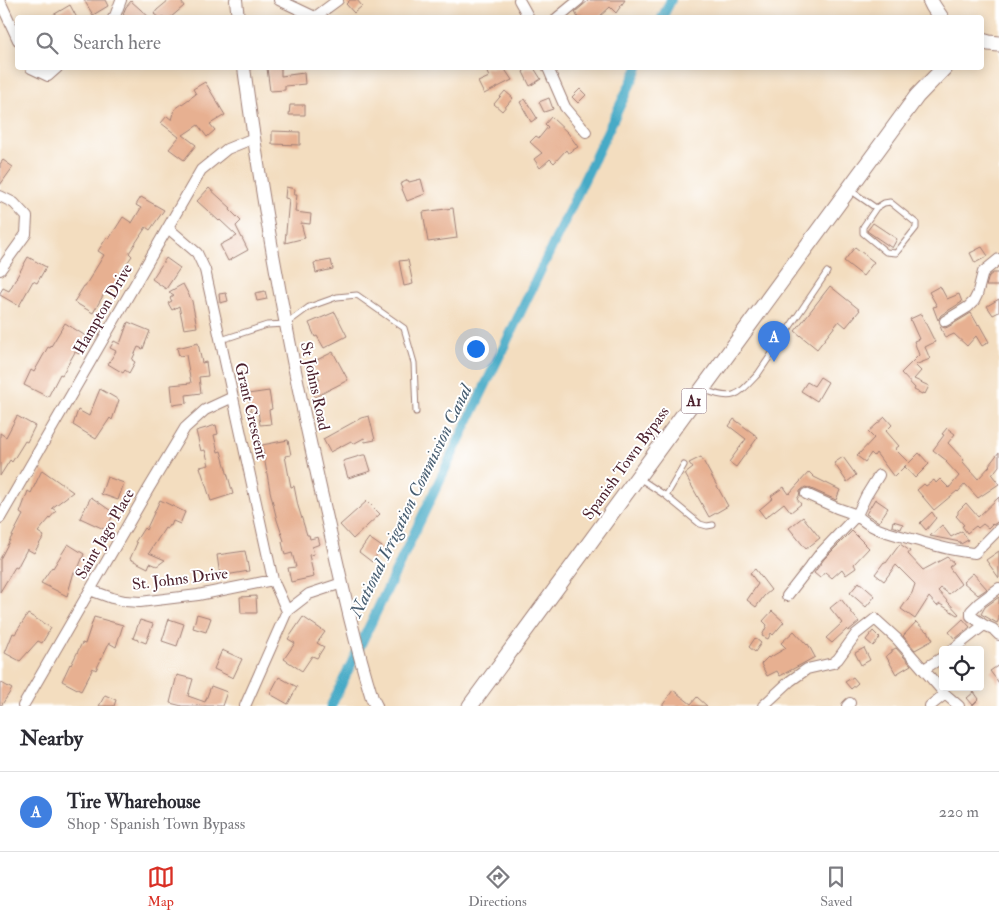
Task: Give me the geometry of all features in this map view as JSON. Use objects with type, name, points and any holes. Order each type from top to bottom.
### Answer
[{"type":"main road","name":"Spanish Town Bypass","points":[[917,96],[929,70]]},
{"type":"main road","name":"Spanish Town Bypass","points":[[470,706],[917,96],[942,70]]},
{"type":"street","points":[[115,15],[121,0]]},
{"type":"street","points":[[236,0],[238,15]]},
{"type":"street","points":[[279,0],[311,15]]},
{"type":"street","points":[[318,15],[338,0]]},
{"type":"street","points":[[519,0],[527,15]]},
{"type":"street","points":[[561,15],[579,0]]},
{"type":"street","points":[[0,1],[15,34]]},
{"type":"street","points":[[35,70],[48,76],[56,70]]},
{"type":"street","name":"St Johns Road","points":[[244,70],[254,138],[300,399],[355,641],[375,706]]},
{"type":"street","points":[[549,70],[565,107],[586,132]]},
{"type":"street","name":"Hampton Drive","points":[[0,518],[201,170],[227,149],[254,138]]},
{"type":"street","points":[[0,196],[14,203],[27,218],[26,234],[0,270]]},
{"type":"street","name":"Grant Crescent","points":[[168,228],[196,253],[205,270],[273,580],[286,611]]},
{"type":"street","points":[[944,322],[974,301],[983,272],[999,259]]},
{"type":"street","name":"Saint Jago Place","points":[[24,706],[185,428],[206,410],[233,397]]},
{"type":"street","points":[[787,596],[819,555],[857,515],[879,475]]},
{"type":"street","points":[[806,494],[857,515],[873,527],[901,537],[962,552],[975,553],[999,529]]},
{"type":"street","name":"St. Johns Drive","points":[[90,590],[112,598],[140,602],[198,595],[273,580]]},
{"type":"street","points":[[245,706],[286,611],[309,594],[342,583]]},
{"type":"street","points":[[999,588],[970,611],[971,616],[993,629],[999,636]]},
{"type":"street","points":[[762,706],[807,668],[833,663],[856,634],[875,619],[897,639],[944,694],[959,706]]},
{"type":"street","points":[[957,646],[984,625]]},
{"type":"street","points":[[924,669],[939,659]]},
{"type":"street","points":[[930,706],[944,694]]},
{"type":"lane","points":[[849,189],[876,208]]},
{"type":"lane","points":[[890,202],[916,223],[916,228],[896,253],[886,252],[863,233],[863,227],[876,208],[890,202]]},
{"type":"lane","points":[[702,388],[719,396],[732,396],[746,387],[758,374],[827,272]]},
{"type":"lane","points":[[220,340],[267,325],[286,324],[308,306],[337,296],[357,295],[404,328],[414,363],[416,412]]},
{"type":"lane","points":[[666,496],[684,465]]},
{"type":"lane","points":[[638,477],[666,496],[700,524],[713,525]]},
{"type":"building","points":[[84,0],[105,0],[108,6],[93,15]]},
{"type":"building","points":[[169,0],[180,0],[184,6],[174,15],[155,15],[154,14]]},
{"type":"building","points":[[350,0],[357,0],[362,6],[354,13],[346,4]]},
{"type":"building","points":[[589,0],[625,0],[616,13],[610,7],[601,15],[576,15],[575,12]]},
{"type":"building","points":[[131,1],[147,15],[124,15],[126,7]]},
{"type":"building","points":[[70,5],[75,15],[53,15]]},
{"type":"building","points":[[267,70],[281,70],[281,76],[304,73],[305,84],[285,86],[285,90],[270,91]]},
{"type":"building","points":[[486,70],[505,70],[512,80],[484,94],[478,82],[489,77]]},
{"type":"building","points":[[525,70],[535,70],[541,79],[530,86],[523,72]]},
{"type":"building","points":[[205,82],[225,115],[210,124],[215,130],[207,137],[198,125],[183,135],[196,145],[184,160],[169,149],[179,137],[161,123],[167,116],[172,120],[175,109],[196,94],[193,89]]},
{"type":"building","points":[[580,89],[586,95],[578,103],[572,97]]},
{"type":"building","points":[[505,91],[513,98],[502,111],[494,104]]},
{"type":"building","points":[[549,98],[553,109],[544,112],[539,102]]},
{"type":"building","points":[[525,99],[537,118],[531,122],[520,102]]},
{"type":"building","points":[[290,105],[305,105],[305,115],[289,115]]},
{"type":"building","points":[[551,117],[568,133],[578,147],[568,153],[566,150],[554,163],[550,159],[540,168],[534,159],[542,153],[530,142],[536,136],[539,138],[548,127],[545,124]]},
{"type":"building","points":[[272,131],[300,132],[300,145],[272,144]]},
{"type":"building","points":[[3,160],[13,167],[0,185],[0,164]]},
{"type":"building","points":[[421,179],[425,194],[407,201],[400,184],[408,180],[409,182]]},
{"type":"building","points":[[286,187],[295,189],[294,195],[297,195],[295,212],[311,214],[310,224],[301,223],[305,238],[285,243],[289,199],[285,198]]},
{"type":"building","points":[[209,188],[231,208],[230,210],[241,221],[236,226],[248,250],[228,261],[220,245],[237,236],[197,201]]},
{"type":"building","points":[[141,197],[164,210],[150,230],[146,227],[129,253],[132,256],[119,274],[121,275],[110,291],[107,289],[93,313],[74,302],[104,255],[98,251],[107,237],[109,239],[123,217],[132,223],[141,208],[136,205]]},
{"type":"building","points":[[453,208],[457,238],[428,242],[423,212]]},
{"type":"building","points":[[873,223],[897,239],[892,248],[867,231]]},
{"type":"building","points":[[855,247],[874,262],[863,276],[844,261]]},
{"type":"building","points":[[982,247],[988,256],[975,263],[970,253]]},
{"type":"building","points":[[28,257],[46,267],[37,283],[33,281],[19,306],[0,295],[0,293],[3,288],[9,291]]},
{"type":"building","points":[[166,258],[180,268],[166,289],[152,279]]},
{"type":"building","points":[[331,260],[333,269],[316,273],[314,263]]},
{"type":"building","points":[[408,260],[413,284],[404,286],[399,261]]},
{"type":"building","points":[[993,273],[999,273],[999,286],[986,286],[989,276]]},
{"type":"building","points":[[183,284],[192,301],[197,327],[184,329],[179,306],[172,310],[168,303],[172,301],[170,298],[174,295],[169,292]]},
{"type":"building","points":[[830,286],[860,310],[846,327],[839,321],[817,349],[795,331]]},
{"type":"building","points":[[940,286],[947,299],[959,294],[962,302],[941,315],[938,320],[933,307],[937,306],[929,292]]},
{"type":"building","points":[[265,291],[267,299],[257,301],[255,293]]},
{"type":"building","points":[[226,293],[228,301],[220,303],[219,294]]},
{"type":"building","points":[[999,299],[999,312],[993,315],[987,306]]},
{"type":"building","points":[[335,312],[347,336],[324,348],[317,336],[315,337],[309,323]]},
{"type":"building","points":[[971,313],[989,342],[982,346],[976,336],[967,346],[954,334],[945,338],[940,326],[948,327]]},
{"type":"building","points":[[921,314],[935,342],[925,347],[930,359],[915,365],[921,371],[914,379],[929,386],[925,394],[914,390],[915,388],[901,373],[919,355],[914,341],[919,339],[910,319]]},
{"type":"building","points":[[128,322],[150,331],[143,349],[138,347],[132,360],[135,362],[129,373],[125,370],[123,373],[108,364],[116,351],[110,348],[114,341],[120,344]]},
{"type":"building","points":[[65,323],[89,338],[79,354],[75,352],[62,375],[60,374],[48,397],[24,385],[31,370],[34,372],[48,347],[50,348]]},
{"type":"building","points":[[198,343],[202,363],[206,362],[208,376],[199,377],[201,393],[186,395],[187,403],[173,405],[171,385],[191,383],[186,355],[179,356],[177,348]]},
{"type":"building","points":[[333,352],[348,380],[315,397],[309,385],[320,379],[311,363]]},
{"type":"building","points":[[820,377],[828,382],[817,401],[801,391],[807,382],[814,386]]},
{"type":"building","points":[[100,389],[119,400],[112,420],[110,418],[96,439],[73,425],[78,410],[89,416]]},
{"type":"building","points":[[269,391],[272,409],[269,410],[271,424],[260,425],[258,411],[251,412],[248,394]]},
{"type":"building","points":[[17,416],[35,426],[27,442],[25,441],[12,462],[10,460],[0,476],[0,433],[6,437]]},
{"type":"building","points":[[369,416],[375,440],[365,442],[364,438],[353,444],[351,441],[330,452],[323,439],[361,418]]},
{"type":"building","points":[[885,417],[892,425],[886,431],[899,446],[895,449],[909,463],[919,453],[929,464],[915,478],[905,467],[906,465],[894,477],[876,453],[874,456],[871,453],[865,462],[857,456],[874,438],[868,432]]},
{"type":"building","points":[[734,419],[758,437],[736,467],[729,462],[746,439],[729,426]]},
{"type":"building","points":[[216,425],[218,434],[214,435],[218,452],[221,451],[233,494],[211,501],[200,467],[209,465],[205,450],[201,451],[196,431]]},
{"type":"building","points":[[947,428],[955,434],[948,443],[978,479],[999,452],[999,466],[992,475],[999,484],[978,498],[965,484],[958,492],[934,510],[917,490],[924,484],[926,486],[934,480],[936,483],[940,479],[949,488],[959,476],[947,461],[933,450]]},
{"type":"building","points":[[288,440],[291,455],[285,456],[291,487],[294,486],[307,535],[309,535],[310,539],[318,537],[320,544],[312,547],[314,554],[309,555],[314,577],[291,582],[288,568],[296,567],[292,553],[285,555],[282,542],[284,541],[270,491],[262,445]]},
{"type":"building","points":[[366,455],[371,471],[348,478],[343,461]]},
{"type":"building","points":[[701,457],[728,506],[709,517],[685,474],[693,468],[689,463]]},
{"type":"building","points":[[843,457],[856,475],[847,482],[834,463]]},
{"type":"building","points":[[42,470],[73,492],[52,508],[56,511],[38,532],[44,536],[34,553],[27,549],[17,568],[15,567],[0,592],[0,559],[23,515],[20,513],[28,491],[31,493]]},
{"type":"building","points":[[809,472],[814,477],[840,490],[836,500],[805,487],[800,491],[797,499],[801,504],[791,512],[784,503],[765,518],[759,510],[773,498],[771,496],[784,487],[789,494]]},
{"type":"building","points":[[107,477],[124,483],[118,500],[101,494]]},
{"type":"building","points":[[91,497],[114,513],[106,530],[80,518]]},
{"type":"building","points":[[999,497],[999,520],[988,528],[983,524],[978,528],[976,526],[967,533],[962,526],[964,525],[956,516],[958,511],[966,503],[978,517]]},
{"type":"building","points":[[875,499],[888,508],[879,522],[866,514]]},
{"type":"building","points":[[160,500],[185,512],[180,524],[173,521],[171,526],[169,525],[167,529],[165,528],[149,553],[165,560],[157,566],[150,563],[148,568],[130,559],[137,543],[135,542],[144,528],[146,530]]},
{"type":"building","points":[[367,501],[380,514],[353,539],[340,525]]},
{"type":"building","points":[[932,512],[936,518],[926,530],[920,523]]},
{"type":"building","points":[[803,517],[820,538],[806,549],[789,528]]},
{"type":"building","points":[[893,521],[903,524],[901,529],[892,526]]},
{"type":"building","points":[[942,525],[951,537],[962,531],[968,540],[961,544],[960,542],[930,536]]},
{"type":"building","points":[[852,531],[869,548],[854,564],[856,568],[846,575],[842,569],[832,578],[825,572],[820,578],[814,573],[824,559]]},
{"type":"building","points":[[369,538],[382,547],[372,562],[359,552]]},
{"type":"building","points":[[68,544],[84,554],[76,574],[74,572],[67,596],[41,583]]},
{"type":"building","points":[[900,544],[910,551],[908,554],[923,570],[947,557],[954,563],[949,567],[961,584],[949,594],[941,588],[938,591],[959,614],[957,615],[940,604],[937,606],[929,597],[915,619],[901,609],[912,593],[915,584],[896,565],[884,581],[875,574]]},
{"type":"building","points":[[245,551],[249,571],[220,576],[217,555]]},
{"type":"building","points":[[999,551],[999,578],[986,560]]},
{"type":"building","points":[[755,569],[771,590],[756,607],[747,600],[758,584],[750,573]]},
{"type":"building","points":[[973,573],[987,589],[978,595],[963,582]]},
{"type":"building","points":[[859,582],[875,596],[866,607],[850,593]]},
{"type":"building","points":[[256,596],[257,613],[241,613],[240,597]]},
{"type":"building","points":[[999,597],[999,619],[997,623],[981,614],[985,607]]},
{"type":"building","points":[[841,599],[859,622],[848,631],[847,629],[832,643],[826,638],[842,623],[830,608]]},
{"type":"building","points":[[772,611],[784,622],[773,635],[771,633],[768,639],[762,636],[767,625],[763,621]]},
{"type":"building","points":[[28,614],[51,628],[42,643],[38,641],[20,661],[5,653],[13,633],[15,634]]},
{"type":"building","points":[[197,614],[211,618],[206,632],[193,628]]},
{"type":"building","points":[[94,617],[123,625],[116,647],[109,643],[96,670],[93,668],[81,691],[62,681],[82,643],[85,644]]},
{"type":"building","points":[[303,617],[325,632],[317,643],[324,647],[317,658],[312,656],[302,671],[284,659],[295,643],[288,639]]},
{"type":"building","points":[[169,619],[184,624],[177,646],[162,641]]},
{"type":"building","points":[[963,619],[970,627],[955,639],[949,632]]},
{"type":"building","points":[[140,620],[153,624],[146,643],[133,638]]},
{"type":"building","points":[[916,622],[928,631],[933,640],[915,650],[903,636]]},
{"type":"building","points":[[794,631],[808,644],[815,657],[780,676],[777,671],[767,676],[761,664],[768,657],[786,648],[781,643]]},
{"type":"building","points":[[873,631],[880,638],[873,646],[866,640]]},
{"type":"building","points":[[755,638],[761,643],[755,652],[749,647]]},
{"type":"building","points":[[864,648],[870,660],[861,665],[855,653]]},
{"type":"building","points":[[896,648],[911,665],[896,674],[886,656]]},
{"type":"building","points":[[222,650],[242,659],[233,678],[214,669]]},
{"type":"building","points":[[999,665],[999,683],[990,671]]},
{"type":"building","points":[[177,675],[193,679],[188,696],[205,702],[211,686],[227,692],[222,706],[182,706],[170,703]]},
{"type":"building","points":[[279,677],[297,687],[288,704],[270,694]]},
{"type":"building","points":[[853,677],[858,683],[851,689],[845,682]]},
{"type":"building","points":[[0,682],[12,689],[1,706],[0,706]]},
{"type":"building","points":[[673,690],[691,704],[697,697],[707,706],[662,706]]},
{"type":"building","points":[[974,692],[979,699],[973,705],[967,698]]},
{"type":"building","points":[[105,695],[116,700],[114,706],[99,706]]},
{"type":"waterway","name":"National Irrigation Commission Canal","points":[[664,15],[671,0]]},
{"type":"waterway","name":"National Irrigation Commission Canal","points":[[331,706],[637,70]]},
{"type":"place","name":"Tire Wharehouse","points":[[774,362]]}]
